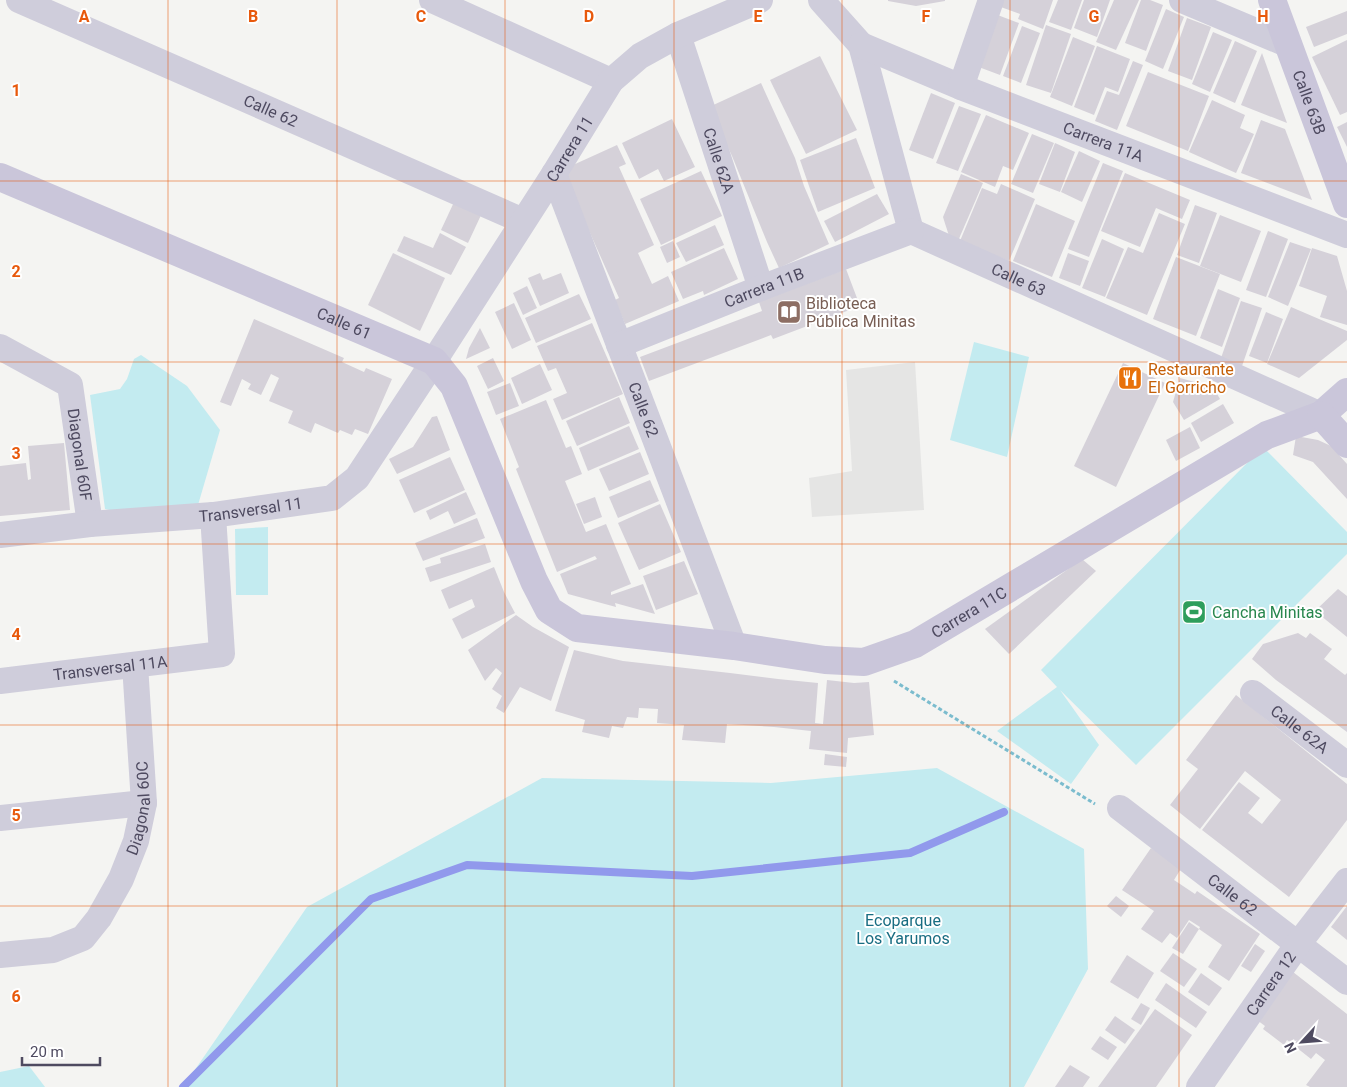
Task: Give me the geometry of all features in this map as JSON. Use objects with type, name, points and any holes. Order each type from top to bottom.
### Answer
[{"type":"street","name":"Calle 62","points":[[19,0],[523,221]]},
{"type":"street","points":[[432,0],[611,81]]},
{"type":"street","name":"Carrera 11","points":[[434,361],[554,174],[611,81],[640,56],[678,35],[760,0]]},
{"type":"street","points":[[821,0],[862,45],[911,231]]},
{"type":"street","points":[[962,87],[991,0]]},
{"type":"street","points":[[1182,0],[1289,45]]},
{"type":"street","name":"Calle 63B","points":[[1272,0],[1347,204]]},
{"type":"street","name":"Calle 62A","points":[[678,35],[760,288]]},
{"type":"street","name":"Carrera 11A","points":[[862,45],[962,87],[1347,235]]},
{"type":"street","name":"Calle 62","points":[[554,174],[734,646]]},
{"type":"street","name":"Calle 61","points":[[0,177],[434,361],[454,386],[534,581],[550,610]]},
{"type":"street","name":"Carrera 11B","points":[[619,345],[760,288],[911,231]]},
{"type":"street","name":"Calle 63","points":[[911,231],[1321,414],[1347,444]]},
{"type":"street","name":"Diagonal 60F","points":[[0,347],[70,385],[90,524]]},
{"type":"street","name":"Transversal 11","points":[[0,535],[90,524],[213,515],[332,498],[357,478],[434,361]]},
{"type":"street","name":"Carrera 11C","points":[[550,610],[577,628],[734,646],[825,660],[864,662],[915,644],[1267,435],[1321,414],[1347,392]]},
{"type":"street","name":"Transversal 11A","points":[[0,681],[222,654],[213,515]]},
{"type":"street","name":"Diagonal 60C","points":[[0,955],[54,950],[83,938],[99,918],[121,879],[136,841],[144,803],[135,664]]},
{"type":"street","name":"Calle 62A","points":[[1253,693],[1347,764]]},
{"type":"street","points":[[0,818],[144,803]]},
{"type":"street","name":"Calle 62","points":[[1120,808],[1347,982]]},
{"type":"street","name":"Carrera 12","points":[[1199,1087],[1298,944],[1347,881]]},
{"type":"path","points":[[864,662],[1116,816],[1120,808]]},
{"type":"shaded area","points":[[915,362],[924,510],[812,517],[809,478],[852,471],[846,370]]},
{"type":"green space","points":[[974,342],[1029,357],[1007,457],[950,440]]},
{"type":"green space","points":[[141,355],[187,386],[220,430],[198,505],[123,513],[105,509],[90,395],[120,389],[127,379],[134,359]]},
{"type":"green space","name":"Cancha Minitas","points":[[1263,447],[1347,532],[1347,554],[1136,765],[1060,690],[1099,745],[1071,784],[997,731],[1057,687],[1041,670]]},
{"type":"green space","points":[[268,527],[268,595],[236,595],[235,529]]},
{"type":"green space","name":"Ecoparque Los Yarumos","points":[[937,768],[1084,849],[1088,969],[1024,1087],[183,1087],[307,907],[542,778],[771,783]]},
{"type":"green space","points":[[29,1066],[45,1087],[0,1087],[0,1072]]},
{"type":"building","points":[[888,0],[945,0],[945,1],[916,6]]},
{"type":"building","points":[[1000,0],[1053,0],[1043,29],[1018,19],[1020,14],[998,6]]},
{"type":"building","points":[[1058,0],[1082,0],[1071,30],[1049,22]]},
{"type":"building","points":[[1084,0],[1110,0],[1097,37],[1074,28]]},
{"type":"building","points":[[1114,0],[1139,0],[1116,50],[1096,42]]},
{"type":"building","points":[[1141,0],[1150,0],[1163,5],[1146,51],[1125,43]]},
{"type":"building","points":[[1166,9],[1184,17],[1163,69],[1145,61]]},
{"type":"building","points":[[1347,11],[1347,34],[1314,47],[1306,27]]},
{"type":"building","points":[[995,14],[1019,23],[1000,75],[976,66]]},
{"type":"building","points":[[1187,18],[1211,27],[1192,80],[1168,71]]},
{"type":"building","points":[[1046,25],[1071,34],[1051,93],[1026,85]]},
{"type":"building","points":[[1022,26],[1040,33],[1021,83],[1003,76]]},
{"type":"building","points":[[1213,32],[1232,40],[1210,92],[1192,84]]},
{"type":"building","points":[[1073,37],[1095,46],[1072,106],[1050,97]]},
{"type":"building","points":[[1347,40],[1347,112],[1340,115],[1312,57]]},
{"type":"building","points":[[1235,41],[1257,51],[1235,103],[1213,93]]},
{"type":"building","points":[[1097,46],[1130,59],[1118,92],[1105,87],[1094,115],[1074,107]]},
{"type":"building","points":[[1262,53],[1287,123],[1241,105]]},
{"type":"building","points":[[820,56],[857,130],[806,154],[770,80]]},
{"type":"building","points":[[1133,61],[1143,65],[1117,130],[1095,121],[1107,91],[1119,95]]},
{"type":"building","points":[[1148,72],[1209,96],[1188,151],[1126,126]]},
{"type":"building","points":[[761,83],[795,158],[804,186],[829,244],[779,268],[732,156],[709,107]]},
{"type":"building","points":[[931,93],[955,103],[933,159],[909,150]]},
{"type":"building","points":[[1212,100],[1245,115],[1240,128],[1254,134],[1236,173],[1189,152]]},
{"type":"building","points":[[959,106],[981,114],[958,171],[936,163]]},
{"type":"building","points":[[986,115],[1029,133],[1013,170],[1003,166],[995,187],[961,172]]},
{"type":"building","points":[[672,119],[695,167],[664,181],[658,169],[639,179],[622,143]]},
{"type":"building","points":[[1261,120],[1285,129],[1312,200],[1241,173]]},
{"type":"building","points":[[1347,122],[1347,147],[1337,127]]},
{"type":"building","points":[[1032,134],[1054,143],[1033,193],[1011,184]]},
{"type":"building","points":[[856,138],[875,188],[818,212],[800,160]]},
{"type":"building","points":[[1055,143],[1075,152],[1060,192],[1039,184]]},
{"type":"building","points":[[617,145],[626,164],[619,167],[654,245],[638,253],[652,284],[668,276],[679,301],[625,324],[615,300],[619,298],[562,170]]},
{"type":"building","points":[[1079,151],[1100,161],[1082,202],[1061,192]]},
{"type":"building","points":[[1103,163],[1123,171],[1089,257],[1068,249]]},
{"type":"building","points":[[701,171],[722,216],[661,245],[640,199]]},
{"type":"building","points":[[1125,173],[1190,200],[1182,219],[1156,208],[1140,247],[1101,231]]},
{"type":"building","points":[[961,174],[983,183],[958,241],[949,236],[943,217]]},
{"type":"building","points":[[1001,184],[1035,199],[1009,261],[960,241],[982,188],[997,194]]},
{"type":"building","points":[[877,194],[889,214],[835,242],[824,221]]},
{"type":"building","points":[[455,200],[482,213],[468,243],[441,230]]},
{"type":"building","points":[[1036,204],[1075,221],[1052,277],[1013,261]]},
{"type":"building","points":[[1195,205],[1217,213],[1199,263],[1177,255]]},
{"type":"building","points":[[1159,213],[1185,224],[1147,315],[1106,298],[1128,247],[1143,253]]},
{"type":"building","points":[[1220,215],[1261,231],[1241,282],[1200,266]]},
{"type":"building","points":[[715,225],[724,245],[686,262],[676,243]]},
{"type":"building","points":[[1268,231],[1288,239],[1266,297],[1246,290]]},
{"type":"building","points":[[440,233],[466,247],[451,275],[397,251],[404,236],[433,248]]},
{"type":"building","points":[[1102,239],[1124,249],[1105,297],[1082,288]]},
{"type":"building","points":[[673,241],[680,257],[667,263],[660,247]]},
{"type":"building","points":[[1290,242],[1311,249],[1288,306],[1268,297]]},
{"type":"building","points":[[724,248],[738,279],[704,295],[703,291],[683,299],[671,272]]},
{"type":"building","points":[[1312,248],[1337,256],[1347,291],[1347,325],[1320,317],[1327,296],[1299,286]]},
{"type":"building","points":[[393,253],[445,278],[420,331],[368,305]]},
{"type":"building","points":[[1068,253],[1089,261],[1080,286],[1059,278]]},
{"type":"building","points":[[1176,257],[1220,274],[1196,336],[1153,319]]},
{"type":"building","points":[[846,269],[860,306],[773,339],[771,335],[649,381],[640,357],[762,311],[759,302]]},
{"type":"building","points":[[540,273],[543,280],[561,273],[569,293],[540,306],[528,278]]},
{"type":"building","points":[[527,286],[537,308],[523,315],[513,293]]},
{"type":"building","points":[[1218,289],[1240,298],[1222,347],[1200,338]]},
{"type":"building","points":[[579,294],[591,319],[536,343],[525,318]]},
{"type":"building","points":[[1241,301],[1262,308],[1242,366],[1221,358]]},
{"type":"building","points":[[514,303],[531,340],[512,349],[495,312]]},
{"type":"building","points":[[1291,307],[1347,331],[1347,340],[1299,378],[1267,364]]},
{"type":"building","points":[[1266,312],[1283,319],[1267,363],[1249,356]]},
{"type":"building","points":[[254,319],[344,358],[342,362],[364,372],[366,368],[392,379],[368,434],[355,429],[352,435],[340,430],[338,433],[315,423],[311,433],[288,423],[293,411],[269,401],[279,378],[271,374],[261,395],[248,389],[251,384],[242,379],[231,406],[220,402]]},
{"type":"building","points":[[592,323],[623,394],[562,420],[553,399],[567,393],[556,368],[548,371],[537,346]]},
{"type":"building","points":[[480,328],[490,348],[466,359],[469,348]]},
{"type":"building","points":[[493,358],[504,381],[488,389],[477,366]]},
{"type":"building","points":[[1123,363],[1165,383],[1116,487],[1074,466]]},
{"type":"building","points":[[540,364],[552,390],[522,404],[511,378]]},
{"type":"building","points":[[1180,378],[1213,387],[1220,399],[1184,420],[1173,402]]},
{"type":"building","points":[[510,383],[519,406],[496,415],[487,392]]},
{"type":"building","points":[[619,397],[630,423],[577,446],[566,421]]},
{"type":"building","points":[[546,400],[566,448],[571,446],[582,474],[565,481],[586,532],[606,524],[631,584],[611,592],[611,595],[643,584],[655,614],[615,603],[616,607],[568,594],[560,574],[597,559],[595,556],[557,572],[516,469],[519,467],[500,419]]},
{"type":"building","points":[[1223,404],[1234,423],[1201,442],[1191,423]]},
{"type":"building","points":[[437,416],[450,450],[397,474],[389,459],[413,447],[432,417]]},
{"type":"building","points":[[629,426],[639,449],[588,471],[579,448]]},
{"type":"building","points":[[1190,427],[1200,448],[1176,461],[1166,440]]},
{"type":"building","points":[[1296,436],[1318,440],[1331,446],[1347,464],[1347,499],[1313,462],[1293,455]]},
{"type":"building","points":[[64,443],[70,510],[0,516],[0,466],[26,463],[28,480],[31,479],[28,446]]},
{"type":"building","points":[[640,452],[649,474],[609,491],[599,469]]},
{"type":"building","points":[[450,457],[465,490],[414,513],[399,480]]},
{"type":"building","points":[[650,480],[659,501],[618,518],[609,497]]},
{"type":"building","points":[[466,492],[476,514],[454,524],[448,511],[430,520],[426,511]]},
{"type":"building","points":[[595,497],[602,517],[584,524],[576,504]]},
{"type":"building","points":[[660,504],[681,552],[639,570],[618,523]]},
{"type":"building","points":[[477,518],[485,538],[423,561],[415,543]]},
{"type":"building","points":[[485,544],[491,562],[430,582],[425,568],[441,563],[440,558]]},
{"type":"building","points":[[1082,559],[1096,571],[1009,654],[985,629]]},
{"type":"building","points":[[684,561],[698,594],[656,610],[643,576]]},
{"type":"building","points":[[494,567],[515,613],[462,639],[452,619],[475,607],[472,599],[449,609],[441,590]]},
{"type":"building","points":[[1338,589],[1347,596],[1347,637],[1315,611]]},
{"type":"building","points":[[516,615],[569,647],[551,701],[520,687],[504,713],[496,708],[502,696],[492,689],[502,673],[496,668],[485,681],[468,650]]},
{"type":"building","points":[[1298,633],[1306,638],[1310,633],[1332,649],[1324,659],[1345,675],[1347,673],[1347,732],[1276,680],[1252,659],[1263,644]]},
{"type":"building","points":[[574,650],[623,661],[818,683],[815,723],[823,724],[827,680],[854,683],[869,682],[874,735],[848,738],[847,753],[809,749],[811,731],[774,727],[727,724],[725,743],[682,740],[684,725],[657,723],[658,709],[639,708],[638,718],[627,717],[623,728],[612,726],[609,738],[582,732],[585,720],[555,711]]},
{"type":"building","points":[[1236,695],[1347,784],[1347,820],[1289,897],[1202,830],[1239,782],[1260,798],[1248,813],[1262,824],[1281,800],[1245,771],[1200,829],[1170,805],[1198,769],[1186,760]]},
{"type":"building","points":[[825,754],[847,757],[846,767],[824,765]]},
{"type":"building","points":[[1151,848],[1182,867],[1174,880],[1195,894],[1197,891],[1260,934],[1229,981],[1208,967],[1222,945],[1189,920],[1177,938],[1170,933],[1162,943],[1141,929],[1154,911],[1122,890]]},
{"type":"building","points":[[1116,896],[1129,906],[1121,917],[1107,906]]},
{"type":"building","points":[[1347,906],[1347,940],[1331,927]]},
{"type":"building","points":[[1189,922],[1199,929],[1183,954],[1172,948]]},
{"type":"building","points":[[1255,944],[1265,951],[1251,972],[1241,966]]},
{"type":"building","points":[[1173,953],[1197,969],[1184,987],[1160,971]]},
{"type":"building","points":[[1127,955],[1154,973],[1138,999],[1110,982]]},
{"type":"building","points":[[1293,972],[1347,1014],[1347,1087],[1310,1087],[1306,1085],[1325,1060],[1316,1053],[1311,1059],[1287,1040],[1284,1045],[1263,1029],[1265,1026],[1257,1020]]},
{"type":"building","points":[[1201,973],[1222,988],[1209,1006],[1188,992]]},
{"type":"building","points":[[1166,983],[1207,1012],[1196,1028],[1155,1000]]},
{"type":"building","points":[[1141,1003],[1150,1008],[1141,1025],[1131,1019]]},
{"type":"building","points":[[1155,1009],[1192,1035],[1156,1087],[1098,1087]]},
{"type":"building","points":[[1115,1016],[1135,1030],[1125,1044],[1105,1030]]},
{"type":"building","points":[[1100,1036],[1117,1047],[1108,1060],[1091,1049]]},
{"type":"building","points":[[1070,1065],[1090,1077],[1083,1087],[1055,1087]]},
{"type":"waterway","points":[[183,1087],[371,899],[467,865],[692,876],[910,853],[1004,812]]},
{"type":"place","name":"Biblioteca Pública Minitas","points":[[789,312]]},
{"type":"place","name":"Restaurante El Gorricho","points":[[1130,378]]},
{"type":"place","name":"Cancha Minitas","points":[[1194,612]]}]
